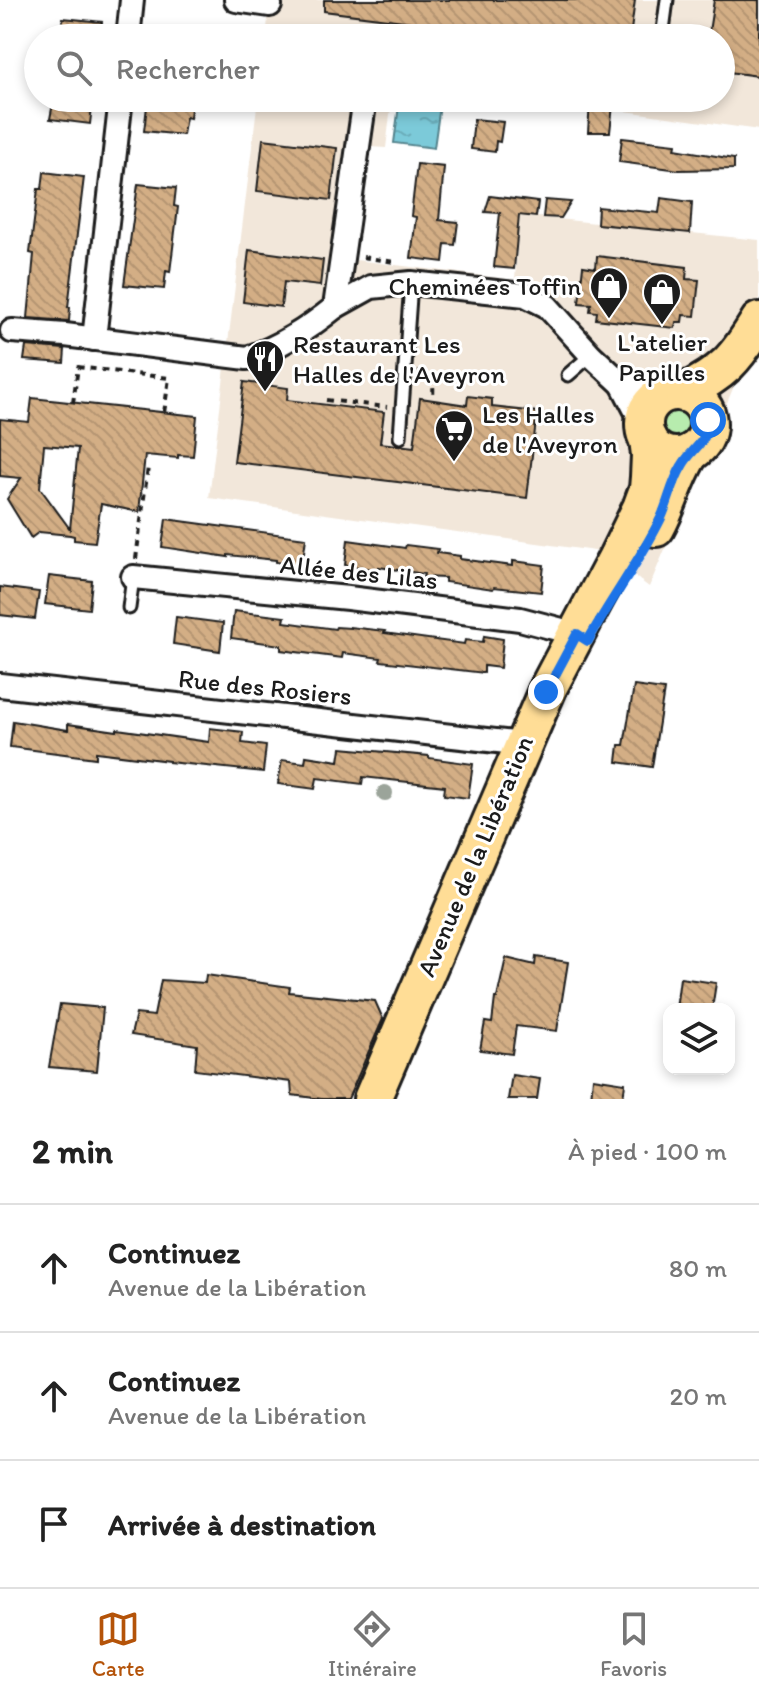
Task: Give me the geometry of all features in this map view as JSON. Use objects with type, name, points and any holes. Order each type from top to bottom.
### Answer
[{"type":"main road","points":[[677,393],[697,400],[706,412],[700,440],[675,456],[653,446],[646,433],[647,412],[651,405],[664,395],[699,385],[726,367],[759,321]]},
{"type":"main road","name":"Avenue de la Libération","points":[[582,638],[658,524],[681,468],[759,352]]},
{"type":"main road","name":"Avenue de la Libération","points":[[372,1099],[529,747],[551,711],[643,502],[648,489],[650,455],[646,433]]},
{"type":"main road","name":"Avenue de la Libération","points":[[385,1099],[529,747]]},
{"type":"street","points":[[129,24],[132,0]]},
{"type":"street","points":[[236,0],[270,5]]},
{"type":"street","points":[[94,339],[119,112]]},
{"type":"street","points":[[335,307],[363,112]]},
{"type":"street","points":[[12,331],[247,358],[289,340],[335,307],[371,287],[411,283],[525,295],[547,306],[622,384],[646,433]]},
{"type":"street","points":[[622,384],[677,393]]},
{"type":"street","name":"Allée des Lilas","points":[[133,577],[520,619],[582,638]]},
{"type":"street","name":"Rue des Rosiers","points":[[0,685],[529,747]]},
{"type":"lane","points":[[664,24],[667,0]]},
{"type":"lane","points":[[400,437],[411,283]]},
{"type":"lane","points":[[568,375],[591,355]]},
{"type":"lane","points":[[129,608],[133,577]]},
{"type":"path","points":[[73,403],[78,367],[169,378],[164,413]]},
{"type":"path","points":[[133,577],[148,467]]},
{"type":"shaded area","points":[[270,0],[759,0],[759,130],[632,112],[735,112],[735,24],[267,24]]},
{"type":"shaded area","points":[[256,112],[390,112],[386,148],[369,147],[350,251],[356,260],[515,280],[519,215],[759,240],[759,327],[649,587],[602,552],[209,498]]},
{"type":"green space","points":[[678,409],[689,413],[693,424],[689,435],[678,439],[667,435],[663,424],[667,413]]},
{"type":"water","points":[[398,112],[439,112],[434,148],[394,143]]},
{"type":"building","points":[[324,0],[635,0],[632,24],[428,24],[324,11]]},
{"type":"building","points":[[714,0],[759,0],[759,76],[735,73],[735,24],[710,24]]},
{"type":"building","points":[[63,18],[102,22],[102,24],[62,24]]},
{"type":"building","points":[[51,112],[91,112],[90,124],[50,119]]},
{"type":"building","points":[[146,112],[191,112],[190,118],[186,117],[183,135],[144,131]]},
{"type":"building","points":[[589,112],[612,112],[610,132],[588,132]]},
{"type":"building","points":[[474,119],[503,122],[495,152],[471,149]]},
{"type":"building","points":[[622,138],[676,144],[675,149],[734,159],[734,169],[679,170],[619,162]]},
{"type":"building","points":[[263,139],[337,148],[331,200],[257,191]]},
{"type":"building","points":[[417,164],[444,167],[439,220],[458,222],[455,245],[445,244],[443,262],[411,258],[416,217],[411,216]]},
{"type":"building","points":[[44,172],[84,177],[68,307],[69,321],[28,318],[34,254],[30,253],[38,189],[42,189]]},
{"type":"building","points":[[138,184],[176,188],[174,206],[178,207],[170,272],[166,271],[164,289],[124,285]]},
{"type":"building","points":[[490,196],[538,202],[536,217],[519,215],[514,269],[494,267],[500,213],[485,212]]},
{"type":"building","points":[[661,198],[692,202],[690,233],[597,224],[598,207],[659,213]]},
{"type":"building","points":[[545,200],[571,202],[561,218],[543,217]]},
{"type":"building","points":[[249,250],[323,260],[320,286],[284,282],[281,307],[243,302]]},
{"type":"building","points":[[597,256],[687,267],[686,279],[699,280],[695,316],[683,315],[682,322],[676,322],[675,328],[596,319],[597,312],[590,311],[591,304],[579,303],[583,266],[596,268]]},
{"type":"building","points":[[26,346],[65,349],[64,363],[24,360]]},
{"type":"building","points":[[244,382],[288,388],[287,400],[384,412],[380,443],[414,447],[420,398],[467,405],[468,396],[492,399],[492,407],[537,412],[527,498],[234,462]]},
{"type":"building","points":[[32,398],[197,416],[193,456],[145,455],[139,512],[101,504],[95,542],[74,540],[74,536],[70,535],[39,532],[31,538],[7,499],[21,478],[0,476],[0,419],[29,422]],"holes":[[[44,445],[78,448],[70,529],[40,488]]]},
{"type":"building","points":[[166,519],[306,538],[302,566],[276,560],[228,557],[162,547]]},
{"type":"building","points":[[348,540],[438,549],[437,553],[460,556],[460,559],[513,566],[513,561],[544,565],[541,592],[493,589],[445,582],[445,578],[423,577],[424,574],[345,565]]},
{"type":"building","points":[[49,576],[92,581],[89,609],[45,604]]},
{"type":"building","points":[[0,587],[39,592],[35,619],[0,615]]},
{"type":"building","points":[[234,611],[285,617],[284,622],[335,629],[350,627],[385,631],[464,644],[465,640],[483,642],[484,636],[503,639],[500,668],[484,666],[484,673],[380,661],[381,658],[343,653],[342,658],[281,650],[281,645],[231,638]]},
{"type":"building","points":[[176,617],[223,623],[220,651],[173,644]]},
{"type":"building","points":[[634,686],[664,690],[652,767],[617,762],[619,745],[624,745]]},
{"type":"building","points":[[13,721],[68,730],[68,724],[117,729],[209,742],[210,728],[243,732],[242,743],[266,746],[263,772],[96,752],[96,758],[10,747]]},
{"type":"building","points":[[341,748],[429,756],[473,764],[468,798],[444,795],[445,786],[363,777],[362,784],[317,778],[315,789],[278,784],[282,760],[305,763],[306,756],[339,761]]},
{"type":"building","points":[[536,957],[568,962],[557,1031],[516,1026],[512,1054],[480,1050],[485,1022],[492,1023],[506,958],[535,965]]},
{"type":"building","points":[[206,975],[290,987],[289,992],[375,1001],[383,1019],[348,1099],[292,1095],[291,1082],[195,1070],[197,1045],[131,1035],[136,1014],[154,1016],[161,980],[205,983]]},
{"type":"building","points":[[680,978],[716,983],[713,1003],[677,1003]]},
{"type":"building","points":[[60,1004],[103,1008],[97,1071],[49,1067]]},
{"type":"building","points":[[512,1075],[540,1079],[537,1099],[508,1099]]},
{"type":"building","points":[[593,1078],[625,1083],[623,1099],[591,1099]]},
{"type":"place","name":"Cheminées Toffin","points":[[609,320]]},
{"type":"place","name":"L'atelier Papilles","points":[[662,326]]},
{"type":"place","name":"Restaurant Les Halles de l'Aveyron","points":[[265,393]]},
{"type":"place","name":"Les Halles de l'Aveyron","points":[[454,463]]},
{"type":"route","points":[[546,692],[577,634],[588,641],[619,591],[662,516],[681,468],[704,439],[708,420]]}]
